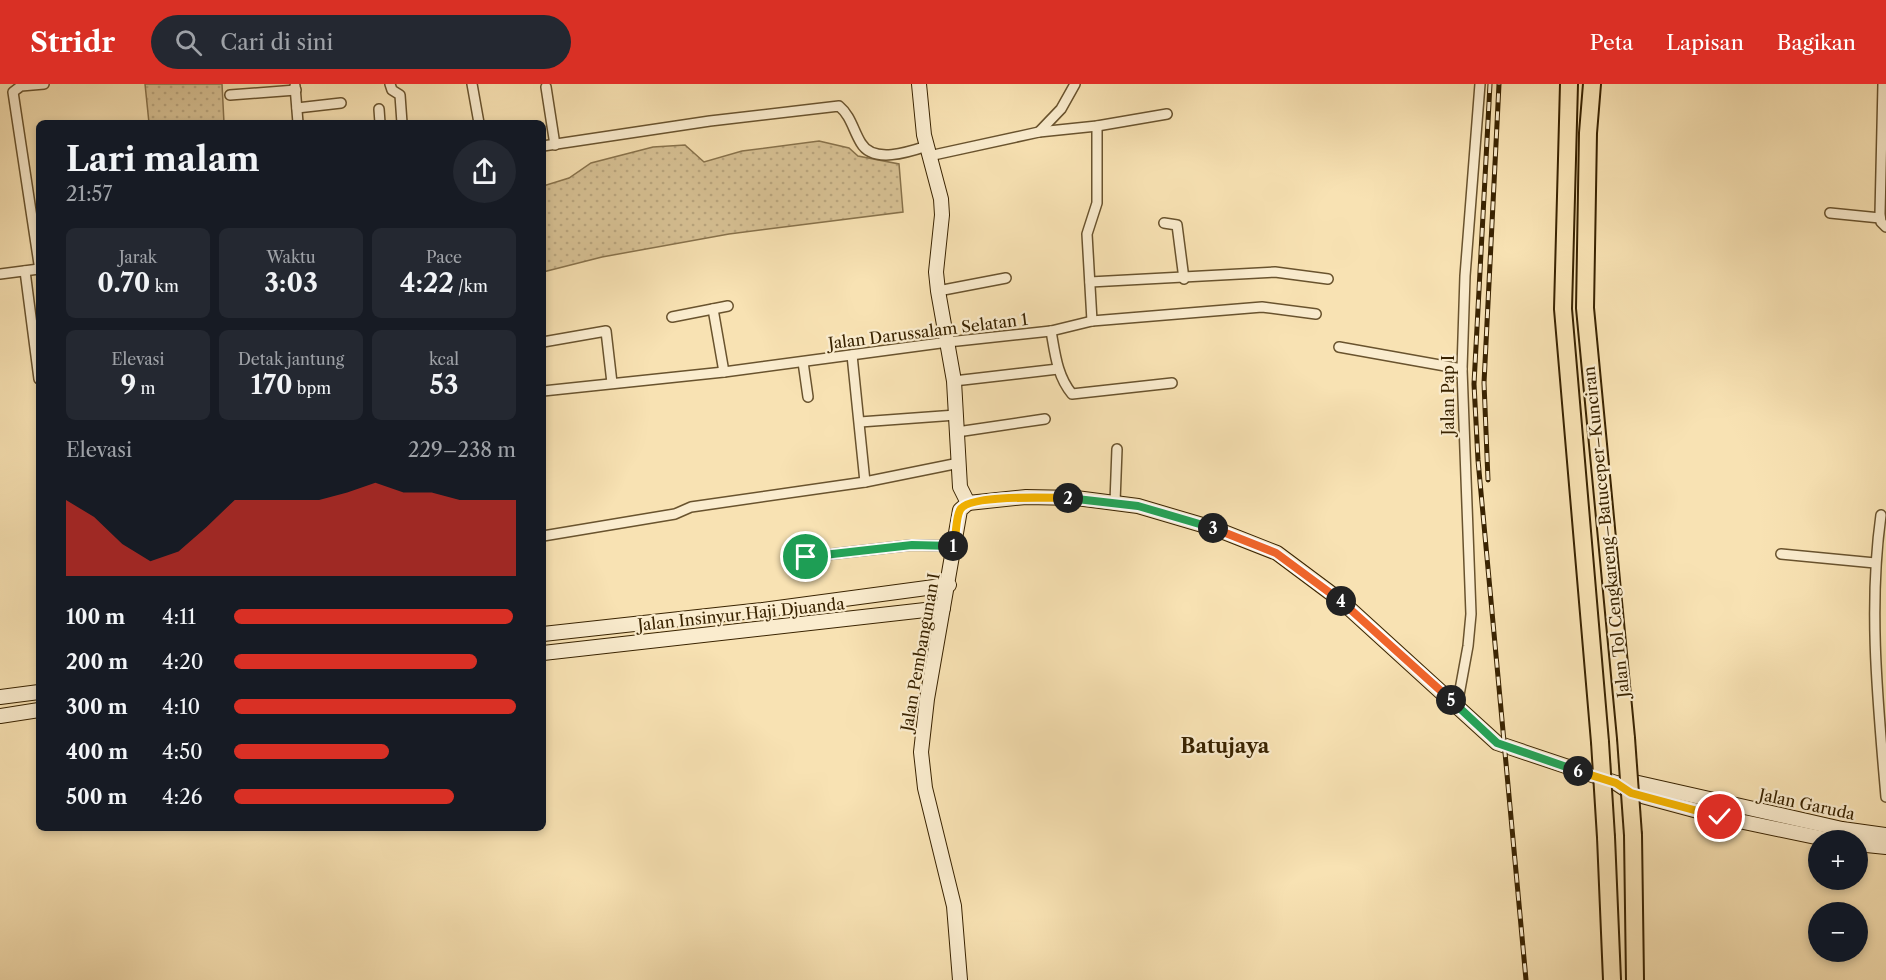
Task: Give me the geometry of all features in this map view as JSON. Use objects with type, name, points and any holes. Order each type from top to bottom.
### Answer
[{"type":"highway","name":"Jalan Tol Cengkareng–Batuceper–Kunciran","points":[[1569,84],[1563,309],[1600,742],[1612,980]]},
{"type":"highway","name":"Jalan Tol Cengkareng–Batuceper–Kunciran","points":[[1592,84],[1585,308],[1626,738],[1633,835],[1635,980]]},
{"type":"main road","points":[[920,84],[928,151],[941,199],[942,216],[936,272],[954,381],[960,487],[968,503]]},
{"type":"main road","name":"Jalan Garuda","points":[[968,503],[1026,497],[1076,498],[1115,502],[1193,522],[1276,553],[1340,600],[1497,743],[1616,783],[1631,793],[1720,817],[1808,835]]},
{"type":"main road","name":"Jalan Pembangunan I","points":[[960,980],[954,906],[925,788],[921,752],[927,699],[949,585],[960,510],[968,503]]},
{"type":"main road","name":"Jalan Insinyur Haji Djuanda","points":[[546,634],[762,610],[949,585]]},
{"type":"main road","name":"Jalan Insinyur Haji Djuanda","points":[[546,653],[944,608]]},
{"type":"main road","points":[[0,697],[36,692]]},
{"type":"main road","points":[[0,716],[36,710]]},
{"type":"main road","name":"Jalan Garuda","points":[[1616,783],[1634,782],[1724,802],[1823,830]]},
{"type":"main road","points":[[1720,817],[1724,802]]},
{"type":"main road","name":"Jalan Garuda","points":[[1868,835],[1886,835]]},
{"type":"main road","name":"Jalan Garuda","points":[[1868,845],[1886,847]]},
{"type":"street","points":[[36,244],[13,92],[21,86],[44,84]]},
{"type":"street","points":[[390,84],[392,90],[400,95],[402,120]]},
{"type":"street","points":[[472,84],[478,120]]},
{"type":"street","points":[[1039,132],[1060,109],[1076,84]]},
{"type":"street","name":"Jalan Pap I","points":[[1457,705],[1471,614],[1462,369],[1465,276],[1480,84]]},
{"type":"street","points":[[1883,84],[1880,218],[1886,227]]},
{"type":"street","points":[[230,95],[295,87],[298,120]]},
{"type":"street","points":[[546,87],[555,145]]},
{"type":"street","points":[[297,108],[341,103]]},
{"type":"street","points":[[546,146],[700,122],[839,106],[846,112],[862,146],[874,154],[901,154],[1167,114]]},
{"type":"street","points":[[379,109],[380,120]]},
{"type":"street","points":[[1092,321],[1087,234],[1097,203],[1097,126]]},
{"type":"street","points":[[1830,213],[1880,218]]},
{"type":"street","points":[[1164,223],[1177,225],[1185,279]]},
{"type":"street","points":[[0,274],[36,269]]},
{"type":"street","points":[[25,271],[36,356]]},
{"type":"street","points":[[1090,282],[1275,273],[1328,279]]},
{"type":"street","points":[[938,291],[1006,278]]},
{"type":"street","points":[[672,317],[728,306]]},
{"type":"street","name":"Jalan Darussalam Selatan 1","points":[[546,391],[724,372],[948,342],[1051,331],[1092,321],[1262,307],[1316,314]]},
{"type":"street","points":[[713,309],[724,372]]},
{"type":"street","points":[[546,341],[606,331],[612,383]]},
{"type":"street","points":[[1051,331],[1058,369],[1065,386],[1072,394],[1172,383]]},
{"type":"street","points":[[1339,347],[1462,369]]},
{"type":"street","points":[[852,356],[865,482]]},
{"type":"street","points":[[803,362],[808,397]]},
{"type":"street","points":[[954,381],[1058,369]]},
{"type":"street","points":[[860,422],[956,415]]},
{"type":"street","points":[[957,432],[1045,419]]},
{"type":"street","points":[[1115,502],[1117,449]]},
{"type":"street","points":[[546,536],[675,514],[691,507],[865,482],[930,471],[959,463]]},
{"type":"street","points":[[1881,515],[1881,544],[1875,563],[1875,630],[1886,797]]},
{"type":"street","points":[[806,557],[912,545],[954,546]]},
{"type":"street","points":[[1781,554],[1875,563]]},
{"type":"shaded area","points":[[145,84],[222,84],[224,120],[149,120]]},
{"type":"shaded area","points":[[819,141],[849,148],[858,156],[899,164],[903,212],[729,234],[602,257],[546,271],[546,185],[569,178],[591,163],[653,147],[685,145],[704,162],[742,151]]},
{"type":"railway","points":[[1490,84],[1474,384],[1478,460],[1526,980]]},
{"type":"railway","points":[[1488,480],[1484,383],[1499,84]]},
{"type":"district","name":"Batujaya","points":[[1225,746]]},
{"type":"route","points":[[806,557],[912,545],[954,546],[960,510],[968,503],[1026,497],[1076,498],[1138,506],[1216,529],[1276,553],[1314,578],[1497,743],[1616,783],[1631,793],[1720,817]]}]
